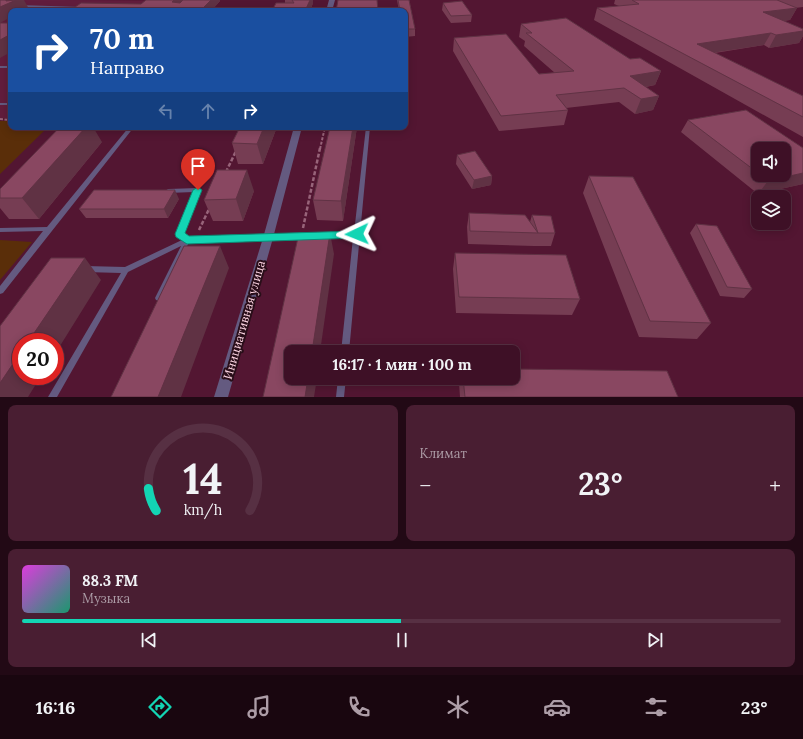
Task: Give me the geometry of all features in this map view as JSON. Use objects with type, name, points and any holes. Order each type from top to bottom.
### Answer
[{"type":"street","name":"Инициативная улица","points":[[221,397],[268,238],[297,130]]},
{"type":"lane","points":[[16,8],[22,0]]},
{"type":"lane","points":[[18,5],[88,8]]},
{"type":"lane","points":[[0,290],[130,130]]},
{"type":"lane","points":[[346,345],[368,130]]},
{"type":"lane","points":[[158,191],[198,190],[180,234],[191,240]]},
{"type":"lane","points":[[0,230],[49,229]]},
{"type":"lane","points":[[76,268],[126,270],[191,240],[357,234]]},
{"type":"lane","points":[[156,304],[191,240]]},
{"type":"lane","points":[[52,397],[126,270]]},
{"type":"lane","points":[[340,397],[341,385]]},
{"type":"path","points":[[301,236],[324,130]]},
{"type":"path","points":[[224,177],[237,148]]},
{"type":"path","points":[[191,240],[210,206]]},
{"type":"shaded area","points":[[0,0],[185,1],[177,8],[8,8],[8,118],[0,118]]},
{"type":"shaded area","points":[[0,121],[8,121],[8,130],[45,130],[0,174]]},
{"type":"shaded area","points":[[0,240],[32,242],[0,280]]},
{"type":"building","points":[[0,0],[6,1],[16,0],[0,7]]},
{"type":"building","points":[[146,0],[174,0],[172,2],[180,3],[183,0],[211,0],[203,8],[74,8],[81,3],[141,4]]},
{"type":"building","points":[[292,0],[310,0],[306,8],[274,8],[276,3],[294,3]]},
{"type":"building","points":[[338,0],[377,0],[378,8],[337,8]]},
{"type":"building","points":[[398,0],[409,0],[415,29],[408,29],[408,8],[399,8]]},
{"type":"building","points":[[632,0],[777,0],[797,8],[763,12],[803,29],[803,31],[776,35],[771,33],[697,44],[803,96],[803,117],[597,8],[639,4]]},
{"type":"building","points":[[462,1],[472,15],[451,16],[443,3]]},
{"type":"building","points":[[566,18],[630,59],[640,58],[661,71],[630,76],[659,96],[641,99],[624,88],[556,95],[568,110],[501,116],[454,38],[506,34],[539,74],[574,71],[526,33],[532,33],[521,24]]},
{"type":"building","points":[[0,23],[8,23],[8,36],[0,40]]},
{"type":"building","points":[[746,110],[803,148],[803,173],[791,176],[791,142],[751,142],[751,168],[688,120]]},
{"type":"building","points":[[57,130],[83,130],[22,198],[0,198],[0,189]]},
{"type":"building","points":[[238,130],[263,130],[257,144],[232,143]]},
{"type":"building","points":[[329,130],[353,130],[341,201],[313,200]]},
{"type":"building","points":[[475,151],[492,176],[474,180],[457,155]]},
{"type":"building","points":[[217,170],[247,170],[236,199],[204,200]]},
{"type":"building","points":[[589,176],[633,177],[711,323],[650,321]]},
{"type":"building","points":[[94,190],[175,190],[164,209],[79,209]]},
{"type":"building","points":[[469,213],[525,215],[538,233],[470,231]]},
{"type":"building","points":[[532,215],[551,216],[555,233],[538,233]]},
{"type":"building","points":[[696,224],[717,226],[752,289],[727,287]]},
{"type":"building","points":[[299,233],[330,233],[313,345],[284,345],[284,385],[307,385],[305,397],[263,397]]},
{"type":"building","points":[[184,246],[220,246],[158,397],[111,397]]},
{"type":"building","points":[[455,253],[566,255],[580,299],[459,297]]},
{"type":"building","points":[[51,258],[85,258],[34,333],[12,333],[12,365],[0,383],[0,326]]},
{"type":"building","points":[[520,369],[667,371],[678,397],[465,397],[464,385],[520,385]]},
{"type":"route","points":[[198,190],[180,234],[187,240],[357,234]]}]
